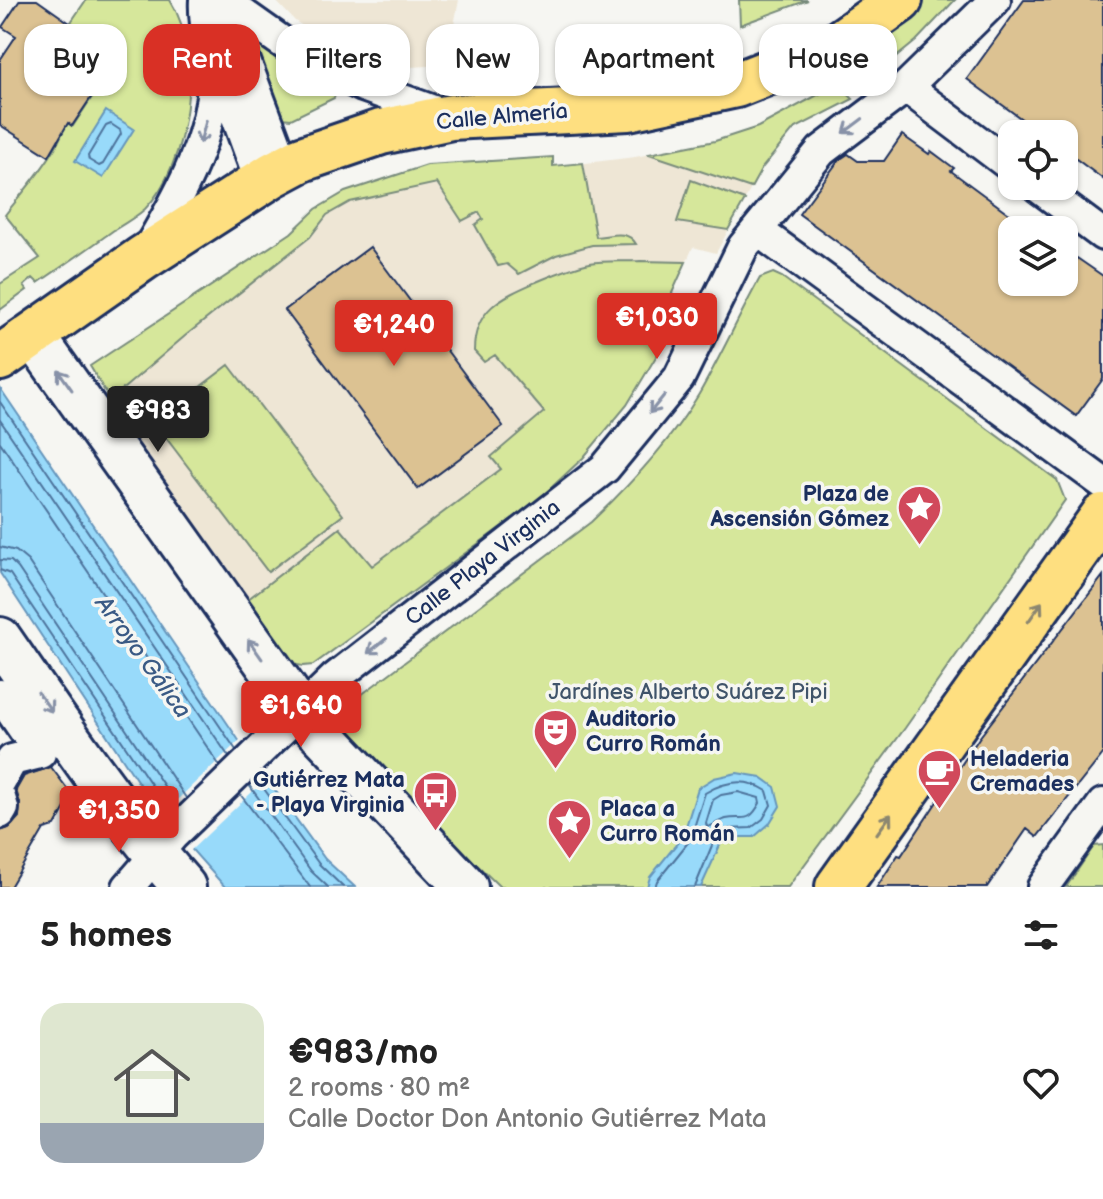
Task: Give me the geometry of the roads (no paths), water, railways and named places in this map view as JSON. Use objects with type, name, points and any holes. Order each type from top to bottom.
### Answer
[{"type":"main road","name":"Calle Almería","points":[[16,346],[143,258],[302,159],[381,132],[451,117],[628,108],[736,85],[835,46],[900,0]]},
{"type":"main road","points":[[838,887],[1103,516]]},
{"type":"street","points":[[207,0],[215,55],[273,175]]},
{"type":"street","points":[[143,258],[175,202],[204,131],[213,85],[204,22],[207,0]]},
{"type":"street","points":[[215,0],[231,24],[273,175]]},
{"type":"street","points":[[223,0],[302,56],[363,86],[451,117]]},
{"type":"street","name":"Calle Playa Virginia","points":[[128,887],[161,849],[335,678],[605,468],[679,378],[743,247],[821,151],[906,87],[995,0]]},
{"type":"street","points":[[906,87],[998,156]]},
{"type":"street","points":[[1056,200],[1103,235]]},
{"type":"street","points":[[757,230],[1103,483]]},
{"type":"street","points":[[16,346],[301,712],[466,887]]},
{"type":"street","points":[[0,639],[161,849],[184,887]]},
{"type":"street","points":[[0,695],[40,753],[12,760],[0,781]]},
{"type":"street","points":[[0,798],[3,808],[0,813]]},
{"type":"street","points":[[1043,887],[1103,804]]},
{"type":"water","points":[[106,111],[134,129],[103,178],[75,161]]},
{"type":"water","name":"Arroyo Gálica","points":[[0,388],[238,739],[325,859],[355,887],[225,887],[155,808],[0,573]]},
{"type":"water","points":[[737,773],[761,777],[775,787],[780,806],[769,824],[754,837],[730,837],[721,843],[701,887],[647,887],[650,877],[683,836],[698,788],[714,778]]},
{"type":"place","name":"Plaza de Ascensión Gómez","points":[[920,546]]},
{"type":"place","name":"Auditorio Curro Román","points":[[555,771]]},
{"type":"place","name":"Heladeria Cremades","points":[[939,811]]},
{"type":"place","name":"Gutiérrez Mata - Playa Virginia","points":[[436,832]]},
{"type":"place","name":"Placa a Curro Román","points":[[569,861]]},
{"type":"park label","name":"Jardínes Alberto Suárez Pipi","points":[[688,692]]}]
